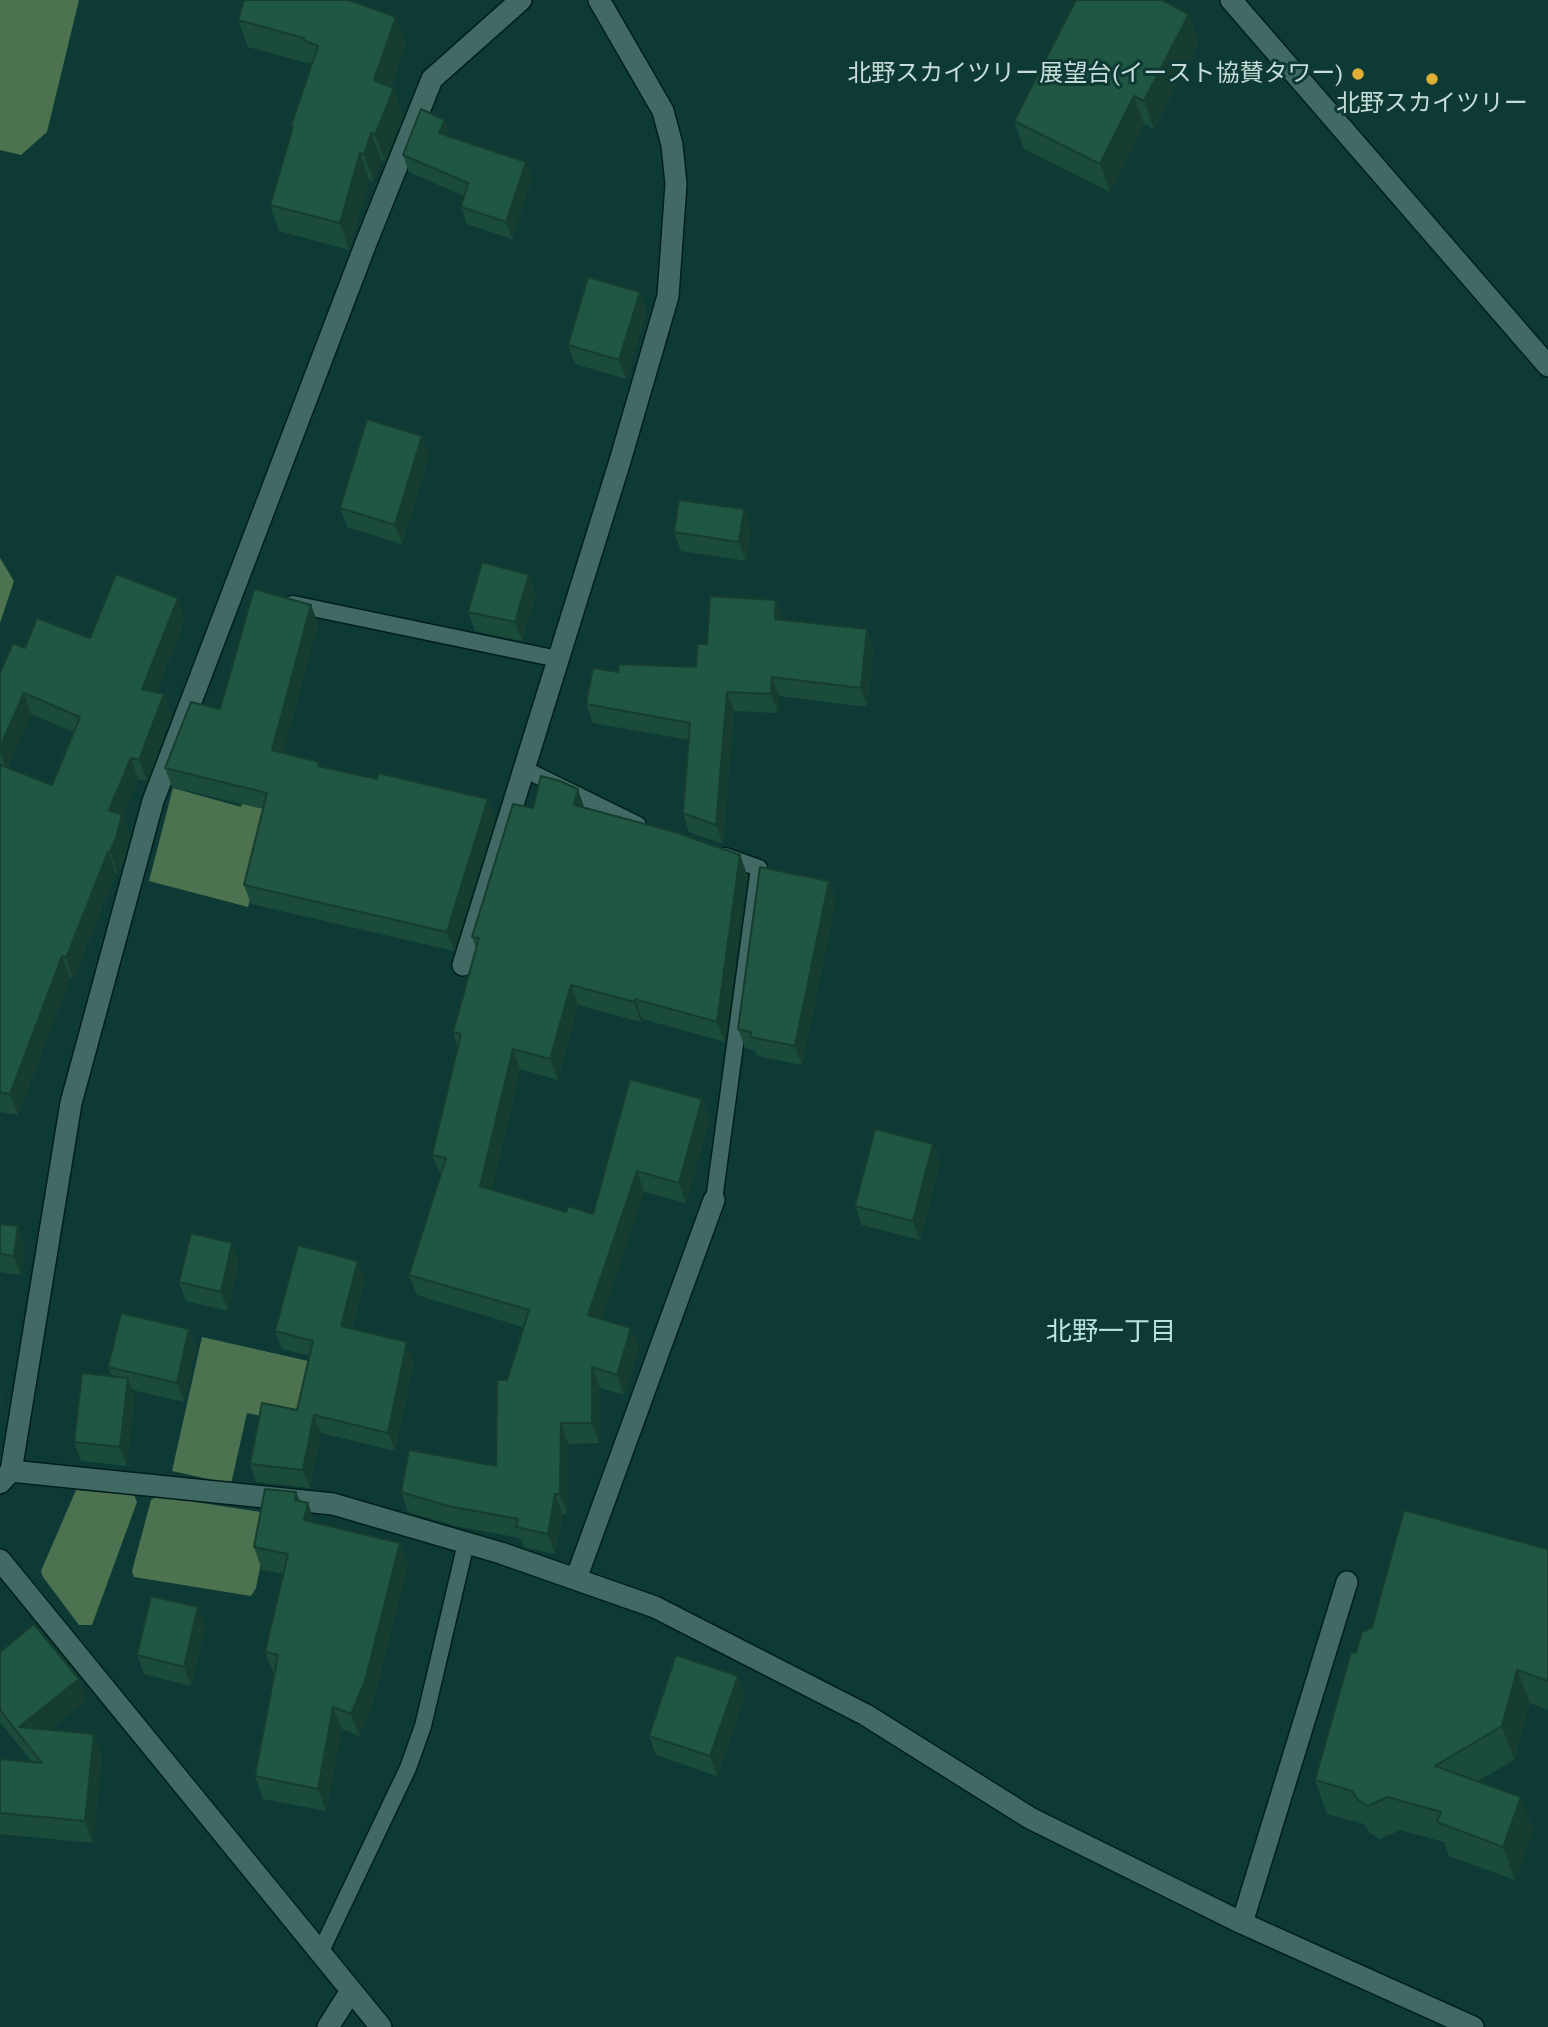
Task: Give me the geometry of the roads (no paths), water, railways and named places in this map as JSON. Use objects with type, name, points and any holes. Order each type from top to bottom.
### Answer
[{"type":"street","points":[[521,0],[432,79],[361,256],[239,592],[153,801],[71,1102],[6,1477],[333,1504],[466,1543],[655,1606],[866,1715],[1030,1818],[1242,1923],[1473,2027]]},
{"type":"street","points":[[463,965],[668,296],[676,184],[672,145],[663,111],[599,0]]},
{"type":"street","points":[[1231,0],[1548,366]]},
{"type":"street","points":[[576,1579],[714,1200]]},
{"type":"street","points":[[0,1560],[381,2027]]},
{"type":"street","points":[[1242,1923],[1347,1583]]},
{"type":"street","points":[[328,2027],[351,1991]]},
{"type":"lane","points":[[273,600],[558,659]]},
{"type":"lane","points":[[524,769],[604,807],[626,821],[650,830]]},
{"type":"lane","points":[[711,851],[759,868],[714,1200]]},
{"type":"lane","points":[[320,1953],[416,1747],[466,1543]]},
{"type":"place","name":"北野スカイツリー展望台(イースト協賛タワー)","points":[[1358,74]]},
{"type":"place","name":"北野スカイツリー","points":[[1432,79]]},
{"type":"district","name":"北野一丁目","points":[[1111,1332]]}]
